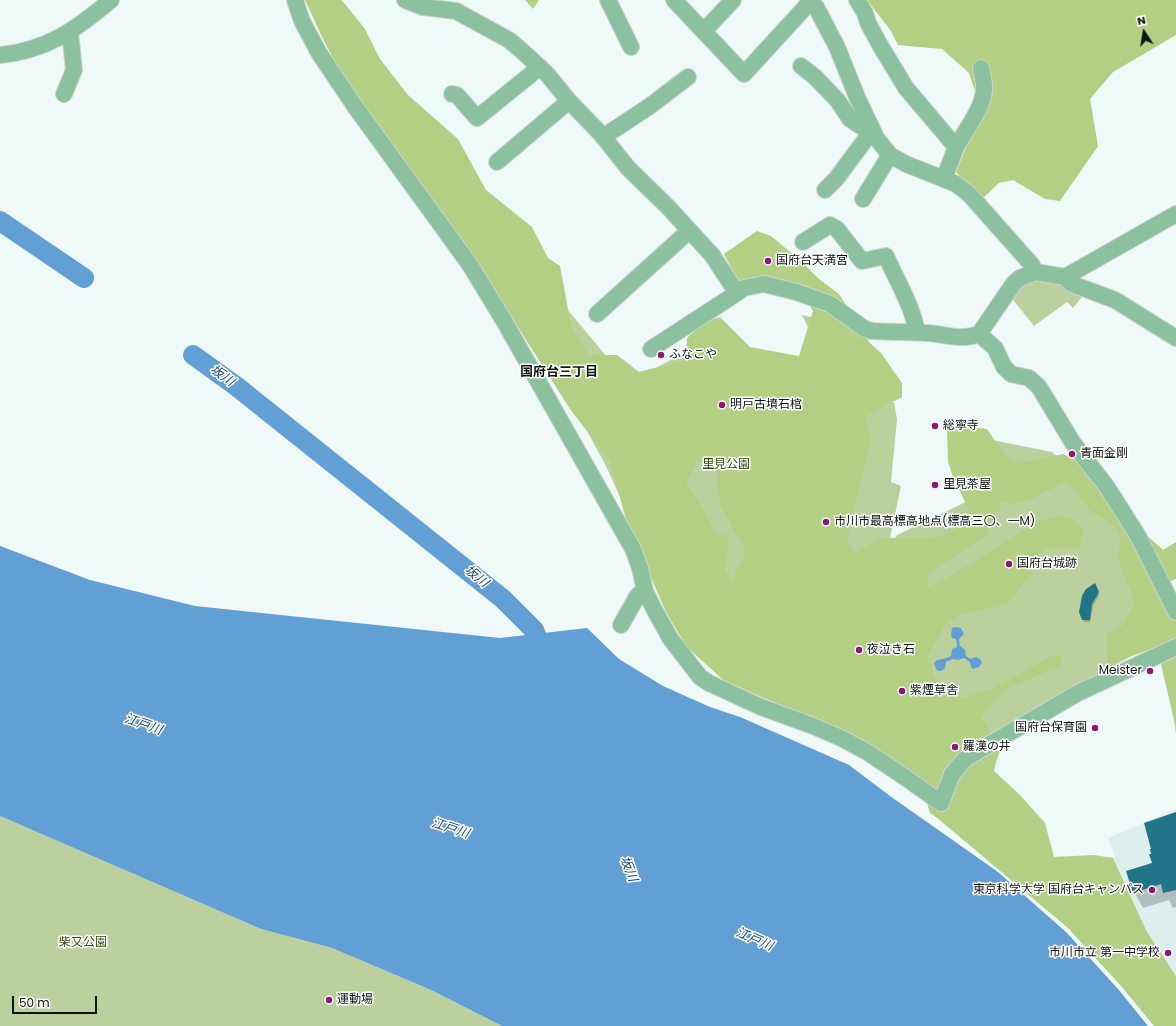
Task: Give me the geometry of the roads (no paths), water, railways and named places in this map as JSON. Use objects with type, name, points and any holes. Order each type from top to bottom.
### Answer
[{"type":"street","points":[[0,55],[18,54],[32,50],[70,32],[111,0]]},
{"type":"street","points":[[295,0],[302,21],[319,53],[360,114],[470,265],[504,321],[633,549],[640,568],[645,591],[670,638],[700,677],[709,683],[761,707],[841,738],[867,752],[941,803],[952,774],[965,759],[1078,693],[1176,647]]},
{"type":"street","points":[[405,0],[423,6],[456,12],[509,40],[540,67],[569,102],[603,137],[628,168],[668,207],[712,255],[737,293]]},
{"type":"street","points":[[608,0],[631,47]]},
{"type":"street","points":[[674,0],[744,74],[810,1],[816,7],[837,47],[874,136]]},
{"type":"street","points":[[704,31],[733,0]]},
{"type":"street","points":[[857,0],[865,13],[868,23],[880,45],[906,88],[956,147]]},
{"type":"street","points":[[64,94],[74,70],[70,32]]},
{"type":"street","points":[[800,66],[815,77],[838,101],[850,119],[874,136],[890,155],[906,164],[956,184],[969,194],[1032,265],[1035,272]]},
{"type":"street","points":[[452,94],[456,96],[477,118],[540,67]]},
{"type":"street","points":[[944,179],[956,147],[976,113],[982,99],[984,89],[981,68]]},
{"type":"street","points":[[603,137],[650,106],[688,77]]},
{"type":"street","points":[[496,162],[569,102]]},
{"type":"street","points":[[825,190],[874,136]]},
{"type":"street","points":[[863,199],[890,155]]},
{"type":"street","points":[[1065,277],[1176,214]]},
{"type":"street","points":[[803,242],[830,225],[837,228],[862,261],[886,256],[915,320],[917,332]]},
{"type":"street","points":[[597,314],[689,231]]},
{"type":"street","points":[[651,349],[744,288],[764,284],[796,292],[830,304],[865,329],[872,331],[917,332],[963,338],[979,334],[1014,283],[1020,278],[1035,272],[1065,277],[1072,284],[1115,300],[1176,338]]},
{"type":"street","points":[[979,334],[995,348],[1004,367],[1011,374],[1029,378],[1039,387],[1073,443],[1107,487],[1138,536],[1176,612]]},
{"type":"street","points":[[621,625],[638,595],[645,591]]},
{"type":"water","name":"江戸川","points":[[0,546],[90,580],[195,606],[500,638],[587,628],[619,659],[663,686],[710,707],[740,717],[849,765],[890,796],[998,872],[1067,933],[1118,989],[1148,1026],[502,1026],[431,990],[332,948],[261,929],[0,816]]},
{"type":"water","points":[[952,628],[961,628],[964,634],[959,639],[960,646],[965,650],[966,656],[971,659],[976,657],[981,660],[982,663],[979,667],[973,669],[970,662],[964,658],[958,660],[953,659],[946,662],[943,670],[938,671],[934,663],[937,660],[951,656],[952,649],[957,647],[956,639],[952,638],[951,635]]},
{"type":"waterway","name":"坂川","points":[[0,221],[84,278]]},
{"type":"waterway","name":"坂川","points":[[193,355],[236,386],[503,599],[534,630],[546,660]]},
{"type":"place","name":"国府台天満宮","points":[[768,261]]},
{"type":"place","name":"ふなこや","points":[[661,355]]},
{"type":"place","name":"明戸古墳石棺","points":[[722,405]]},
{"type":"place","name":"総寧寺","points":[[935,426]]},
{"type":"place","name":"青面金剛","points":[[1072,454]]},
{"type":"place","name":"里見茶屋","points":[[935,485]]},
{"type":"place","name":"市川市最高標高地点(標高三〇、一M)","points":[[826,522]]},
{"type":"place","name":"国府台城跡","points":[[1009,564]]},
{"type":"place","name":"夜泣き石","points":[[859,650]]},
{"type":"place","name":"Meister","points":[[1150,671]]},
{"type":"place","name":"紫煙草舎","points":[[902,691]]},
{"type":"place","name":"国府台保育園","points":[[1095,728]]},
{"type":"place","name":"羅漢の井","points":[[955,747]]},
{"type":"place","name":"東京科学大学 国府台キャンパス","points":[[1152,890]]},
{"type":"place","name":"市川市立 第一中学校","points":[[1168,953]]},
{"type":"place","name":"運動場","points":[[329,1000]]},
{"type":"district","name":"国府台三丁目","points":[[559,373]]},
{"type":"park label","name":"里見公園","points":[[726,465]]},
{"type":"park label","name":"柴又公園","points":[[83,943]]}]
